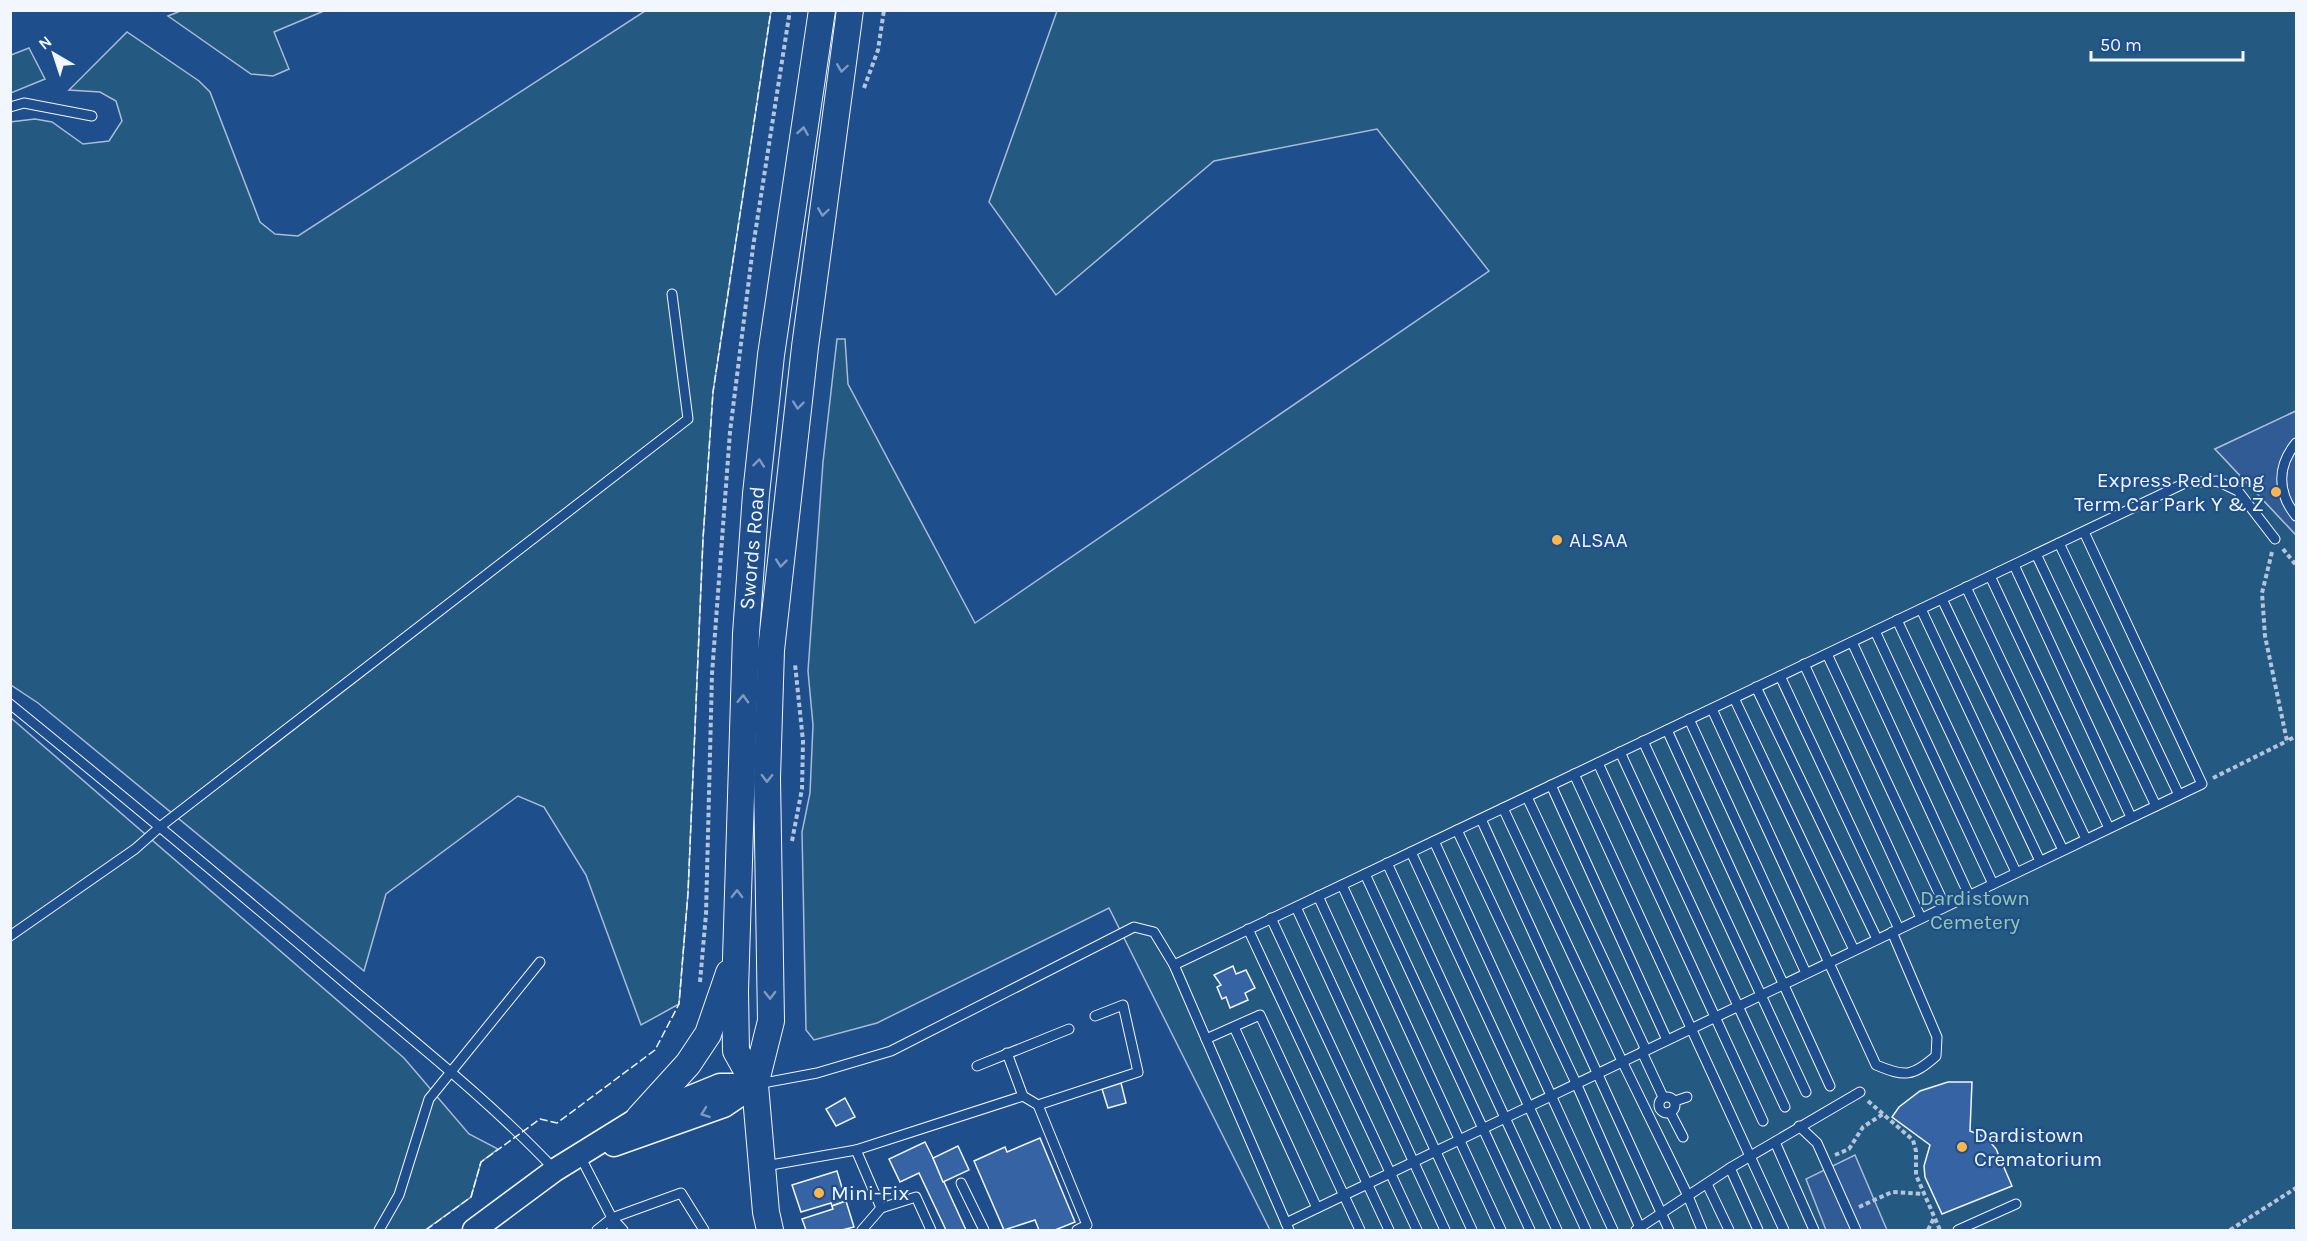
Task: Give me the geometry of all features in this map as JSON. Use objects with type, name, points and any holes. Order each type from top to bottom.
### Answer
[{"type":"main road","name":"Swords Road","points":[[755,1085],[736,1051],[736,953],[746,634],[756,494],[782,272],[822,10]]},
{"type":"main road","name":"Swords Road","points":[[770,1230],[755,1085],[771,1021],[766,778],[771,650],[805,347],[850,10]]},
{"type":"main road","points":[[639,1118],[688,1064],[708,1034],[736,953]]},
{"type":"street","points":[[474,1230],[555,1170],[639,1118],[720,1086],[755,1085]]},
{"type":"street","points":[[580,1156],[724,1106],[755,1085]]},
{"type":"lane","points":[[10,106],[24,104],[92,116]]},
{"type":"lane","points":[[10,936],[135,849],[161,826],[688,419],[672,294]]},
{"type":"lane","points":[[2296,442],[2281,468],[2283,486],[2296,516]]},
{"type":"lane","points":[[1174,965],[2185,483],[2217,481],[2238,491],[2275,539]]},
{"type":"lane","points":[[755,1085],[817,1073],[891,1051],[1134,927],[1154,932],[1174,965],[1288,1227],[1317,1208],[1413,1161],[2202,784],[2084,532]]},
{"type":"lane","points":[[2059,543],[2179,795]]},
{"type":"lane","points":[[2036,554],[2156,806]]},
{"type":"lane","points":[[2014,565],[2131,817]]},
{"type":"lane","points":[[1990,576],[2109,828]]},
{"type":"lane","points":[[1966,587],[2086,839]]},
{"type":"lane","points":[[1942,599],[2062,850]]},
{"type":"lane","points":[[1921,609],[2040,861]]},
{"type":"lane","points":[[1897,620],[2016,872]]},
{"type":"lane","points":[[1875,631],[1993,884]]},
{"type":"lane","points":[[1851,642],[1969,895]]},
{"type":"lane","points":[[1827,654],[1945,906]]},
{"type":"lane","points":[[1804,664],[1921,918]]},
{"type":"lane","points":[[1712,709],[1876,1065],[1894,1073],[1918,1072],[1936,1056],[1937,1037],[1896,930],[1780,676]]},
{"type":"lane","points":[[1756,687],[1877,939]]},
{"type":"lane","points":[[1734,698],[1854,951]]},
{"type":"lane","points":[[10,704],[161,826],[449,1071],[520,1133],[555,1170]]},
{"type":"lane","points":[[1689,719],[1806,973]]},
{"type":"lane","points":[[1667,730],[1830,1086]]},
{"type":"lane","points":[[1643,741],[1806,1092]]},
{"type":"lane","points":[[1620,752],[1785,1107]]},
{"type":"lane","points":[[1598,763],[1763,1121]]},
{"type":"lane","points":[[1574,774],[1784,1230]]},
{"type":"lane","points":[[1551,785],[1667,1040]]},
{"type":"lane","points":[[1527,797],[1663,1097]]},
{"type":"lane","points":[[1503,808],[1688,1196],[1702,1230]]},
{"type":"lane","points":[[1481,819],[1669,1230]]},
{"type":"lane","points":[[1457,830],[1576,1083],[1639,1230],[1730,1168],[1860,1092]]},
{"type":"lane","points":[[1434,841],[1613,1230]]},
{"type":"lane","points":[[1411,852],[1586,1230]]},
{"type":"lane","points":[[1387,863],[1557,1230]]},
{"type":"lane","points":[[1365,874],[1530,1230]]},
{"type":"lane","points":[[1341,885],[1501,1230]]},
{"type":"lane","points":[[1318,896],[1473,1230]]},
{"type":"lane","points":[[1296,907],[1445,1230]]},
{"type":"lane","points":[[1271,918],[1417,1230]]},
{"type":"lane","points":[[1248,929],[1389,1230]]},
{"type":"lane","points":[[379,1230],[399,1196],[429,1099],[449,1071],[540,962]]},
{"type":"lane","points":[[1038,1105],[1138,1072],[1123,1005],[1095,1016]]},
{"type":"lane","points":[[1206,1040],[1260,1015],[1360,1230]]},
{"type":"lane","points":[[1234,1027],[1317,1208]]},
{"type":"lane","points":[[977,1066],[1069,1029]]},
{"type":"lane","points":[[1007,1053],[1023,1096],[1038,1105],[1087,1225],[1077,1230]]},
{"type":"lane","points":[[762,1166],[856,1150],[1023,1096]]},
{"type":"lane","points":[[1675,1101],[1669,1096],[1663,1097],[1659,1102],[1683,1137]]},
{"type":"lane","points":[[1675,1101],[1687,1096]]},
{"type":"lane","points":[[1648,1115],[1674,1109],[1675,1101]]},
{"type":"lane","points":[[1799,1126],[1816,1143],[1856,1230]]},
{"type":"lane","points":[[1775,1142],[1814,1230]]},
{"type":"lane","points":[[856,1150],[881,1208]]},
{"type":"lane","points":[[580,1156],[612,1218],[623,1230]]},
{"type":"lane","points":[[1730,1168],[1758,1230]]},
{"type":"lane","points":[[961,1183],[984,1230]]},
{"type":"lane","points":[[1707,1184],[1728,1230]]},
{"type":"lane","points":[[597,1230],[612,1218],[681,1193],[704,1230]]},
{"type":"lane","points":[[862,1230],[881,1208],[915,1197],[931,1230]]},
{"type":"lane","points":[[1958,1230],[1980,1226],[2016,1204]]},
{"type":"lane","points":[[612,1218],[612,1230]]},
{"type":"path","points":[[699,987],[706,914],[712,674],[728,452],[751,259],[790,10]]},
{"type":"path","points":[[861,98],[878,50],[884,10]]},
{"type":"path","points":[[2275,539],[2296,565]]},
{"type":"path","points":[[2275,539],[2262,593],[2265,636],[2287,741]]},
{"type":"path","points":[[791,846],[802,789],[803,753],[795,660]]},
{"type":"path","points":[[2207,781],[2296,736]]},
{"type":"path","points":[[1860,1092],[1913,1140],[1916,1151],[1916,1175],[1940,1230]]},
{"type":"path","points":[[1824,1160],[1849,1149],[1863,1127],[1883,1114]]},
{"type":"path","points":[[2230,1230],[2296,1188]]},
{"type":"path","points":[[1848,1212],[1892,1192],[1924,1194]]},
{"type":"path","points":[[1928,1230],[1934,1218]]},
{"type":"green space","points":[[183,10],[324,11],[274,32],[289,69],[273,76],[251,74],[168,16]]},
{"type":"green space","points":[[645,11],[771,11],[713,392],[703,539],[688,893],[679,1004],[641,1025],[586,875],[544,807],[518,796],[386,894],[364,971],[38,703],[11,685],[10,122],[35,119],[52,122],[83,144],[109,141],[122,121],[116,101],[100,92],[69,90],[127,32],[199,81],[210,92],[260,222],[275,234],[298,236]]},
{"type":"green space","name":"Dardistown Cemetery","points":[[1057,11],[2296,11],[2296,411],[2215,449],[2296,535],[2296,1230],[1270,1230],[1109,908],[877,1023],[814,1040],[806,1030],[802,832],[810,793],[813,725],[808,671],[823,462],[837,339],[845,339],[848,384],[975,623],[1489,271],[1377,129],[1214,161],[1056,295],[989,202]]},
{"type":"green space","points":[[29,48],[45,79],[11,93],[11,55]]},
{"type":"green space","points":[[11,718],[404,1058],[469,1134],[498,1149],[481,1162],[471,1197],[425,1230],[11,1230]]},
{"type":"shaded area","name":"Express Red Long Term Car Park Y & Z","points":[[2296,411],[2296,535],[2215,449]]},
{"type":"shaded area","points":[[1855,1155],[1887,1230],[1826,1230],[1806,1179]]},
{"type":"building","points":[[1233,966],[1236,974],[1246,970],[1255,988],[1245,993],[1248,1000],[1230,1008],[1226,997],[1222,999],[1217,987],[1221,985],[1214,975]]},
{"type":"building","name":"Dardistown Crematorium","points":[[1948,1082],[1972,1082],[1970,1131],[1987,1138],[1996,1149],[2012,1186],[1942,1214],[1925,1177],[1924,1166],[1930,1145],[1892,1117],[1899,1107],[1920,1091]]},
{"type":"building","points":[[1121,1083],[1126,1103],[1108,1108],[1102,1089]]},
{"type":"building","points":[[845,1098],[855,1117],[836,1126],[826,1109]]},
{"type":"building","points":[[1040,1138],[1075,1222],[1055,1230],[1039,1230],[1035,1220],[1004,1230],[974,1161],[1005,1147],[1007,1152]]},
{"type":"building","points":[[925,1142],[966,1230],[946,1230],[919,1173],[900,1182],[889,1159]]},
{"type":"building","points":[[958,1146],[969,1170],[943,1182],[933,1158]]},
{"type":"building","name":"Mini-Fix","points":[[837,1171],[846,1201],[801,1212],[792,1185]]},
{"type":"building","points":[[846,1201],[854,1227],[842,1230],[806,1230],[802,1219],[833,1209],[832,1206]]},
{"type":"fence","points":[[426,1230],[471,1197],[481,1162],[540,1119],[557,1123],[655,1050],[679,1004],[688,893],[703,539],[713,392],[771,10]]},
{"type":"place","name":"Express Red Long Term Car Park Y & Z","points":[[2276,492]]},
{"type":"place","name":"ALSAA","points":[[1557,540]]},
{"type":"place","name":"Dardistown Crematorium","points":[[1962,1147]]},
{"type":"place","name":"Mini-Fix","points":[[819,1193]]}]
